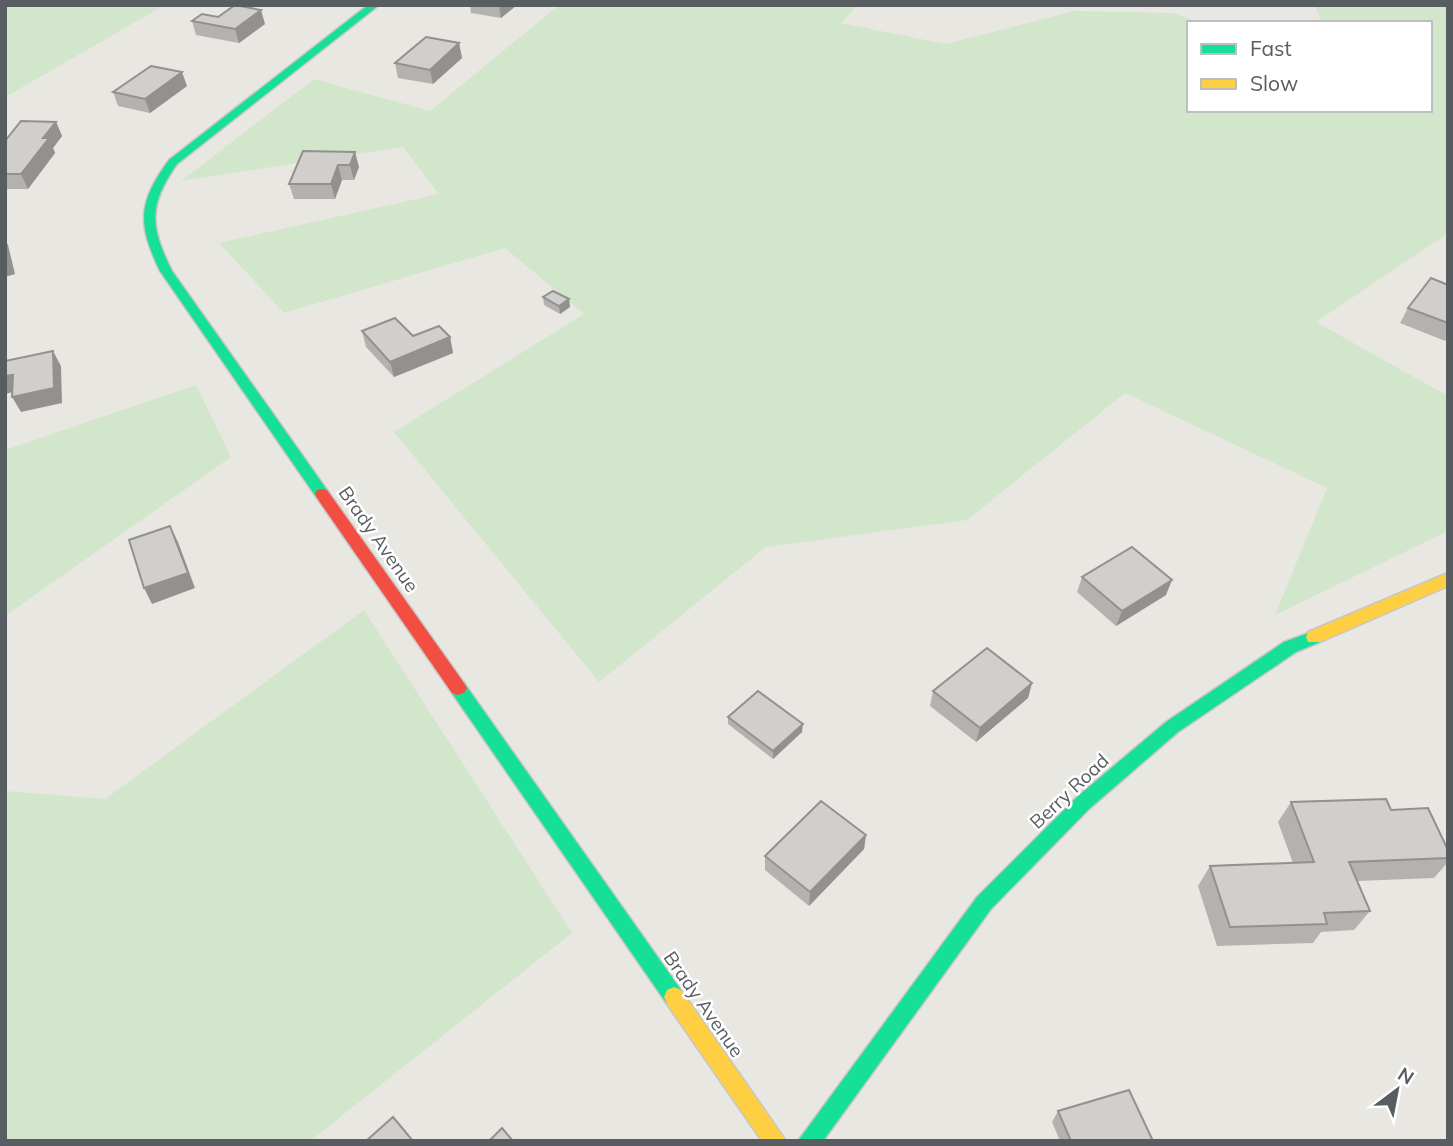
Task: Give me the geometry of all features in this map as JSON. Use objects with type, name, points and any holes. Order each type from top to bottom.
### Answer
[{"type":"street","name":"Brady Avenue","points":[[374,5],[173,162],[159,178],[149,198],[144,216],[147,235],[166,271],[775,1141]]},
{"type":"street","name":"Berry Road","points":[[809,1141],[984,903],[1083,803],[1172,727],[1290,647],[1448,579]]},
{"type":"green space","points":[[5,5],[165,5],[5,97]]},
{"type":"green space","points":[[559,5],[858,5],[841,23],[946,44],[1074,11],[1173,13],[1195,21],[1187,21],[1187,112],[1432,112],[1432,21],[1322,21],[1314,5],[1448,5],[1448,233],[1316,322],[1448,396],[1448,531],[1275,615],[1327,488],[1125,393],[967,520],[766,547],[599,682],[394,432],[584,314],[505,248],[284,313],[219,243],[439,194],[403,147],[181,181],[314,79],[430,111]]},
{"type":"green space","points":[[196,385],[231,457],[5,616],[5,450]]},
{"type":"green space","points":[[364,610],[572,933],[310,1141],[5,1141],[5,791],[105,799]]},
{"type":"building","points":[[235,5],[261,10],[235,29],[192,21],[202,14],[218,17]]},
{"type":"building","points":[[426,37],[459,43],[430,70],[395,63]]},
{"type":"building","points":[[151,66],[182,72],[145,99],[113,92]]},
{"type":"building","points":[[21,121],[56,122],[43,138],[49,138],[21,174],[5,174],[5,141]]},
{"type":"building","points":[[303,151],[355,152],[350,165],[338,165],[331,184],[289,184]]},
{"type":"building","points":[[1431,278],[1448,285],[1448,323],[1408,308]]},
{"type":"building","points":[[553,291],[569,299],[559,306],[543,297]]},
{"type":"building","points":[[395,318],[413,336],[439,326],[450,337],[390,362],[362,331]]},
{"type":"building","points":[[53,351],[54,388],[12,397],[13,375],[5,376],[5,361]]},
{"type":"building","points":[[170,526],[188,573],[144,588],[129,540]]},
{"type":"building","points":[[1132,547],[1172,580],[1122,611],[1082,577]]},
{"type":"building","points":[[987,648],[1032,683],[980,728],[933,691]]},
{"type":"building","points":[[758,691],[803,724],[773,751],[728,717]]},
{"type":"building","points":[[1386,799],[1391,810],[1428,808],[1448,850],[1448,858],[1349,862],[1370,911],[1324,913],[1327,924],[1230,927],[1210,866],[1314,862],[1291,802]]},
{"type":"building","points":[[821,801],[866,835],[810,892],[765,856]]},
{"type":"building","points":[[1129,1090],[1153,1141],[1071,1141],[1058,1111]]},
{"type":"building","points":[[393,1117],[413,1141],[366,1141]]},
{"type":"building","points":[[502,1128],[513,1141],[489,1141]]},
{"type":"traffic: fast","points":[[322,494],[166,271],[152,240],[148,215],[155,190],[173,162],[374,5]]},
{"type":"traffic: fast","points":[[809,1141],[984,903],[1083,803],[1172,727],[1290,647],[1314,637]]},
{"type":"traffic: fast","points":[[458,688],[674,997]]},
{"type":"traffic: slow","points":[[1314,637],[1448,579]]},
{"type":"traffic: slow","points":[[674,997],[775,1141]]},
{"type":"traffic: jam","points":[[322,494],[458,688]]}]
